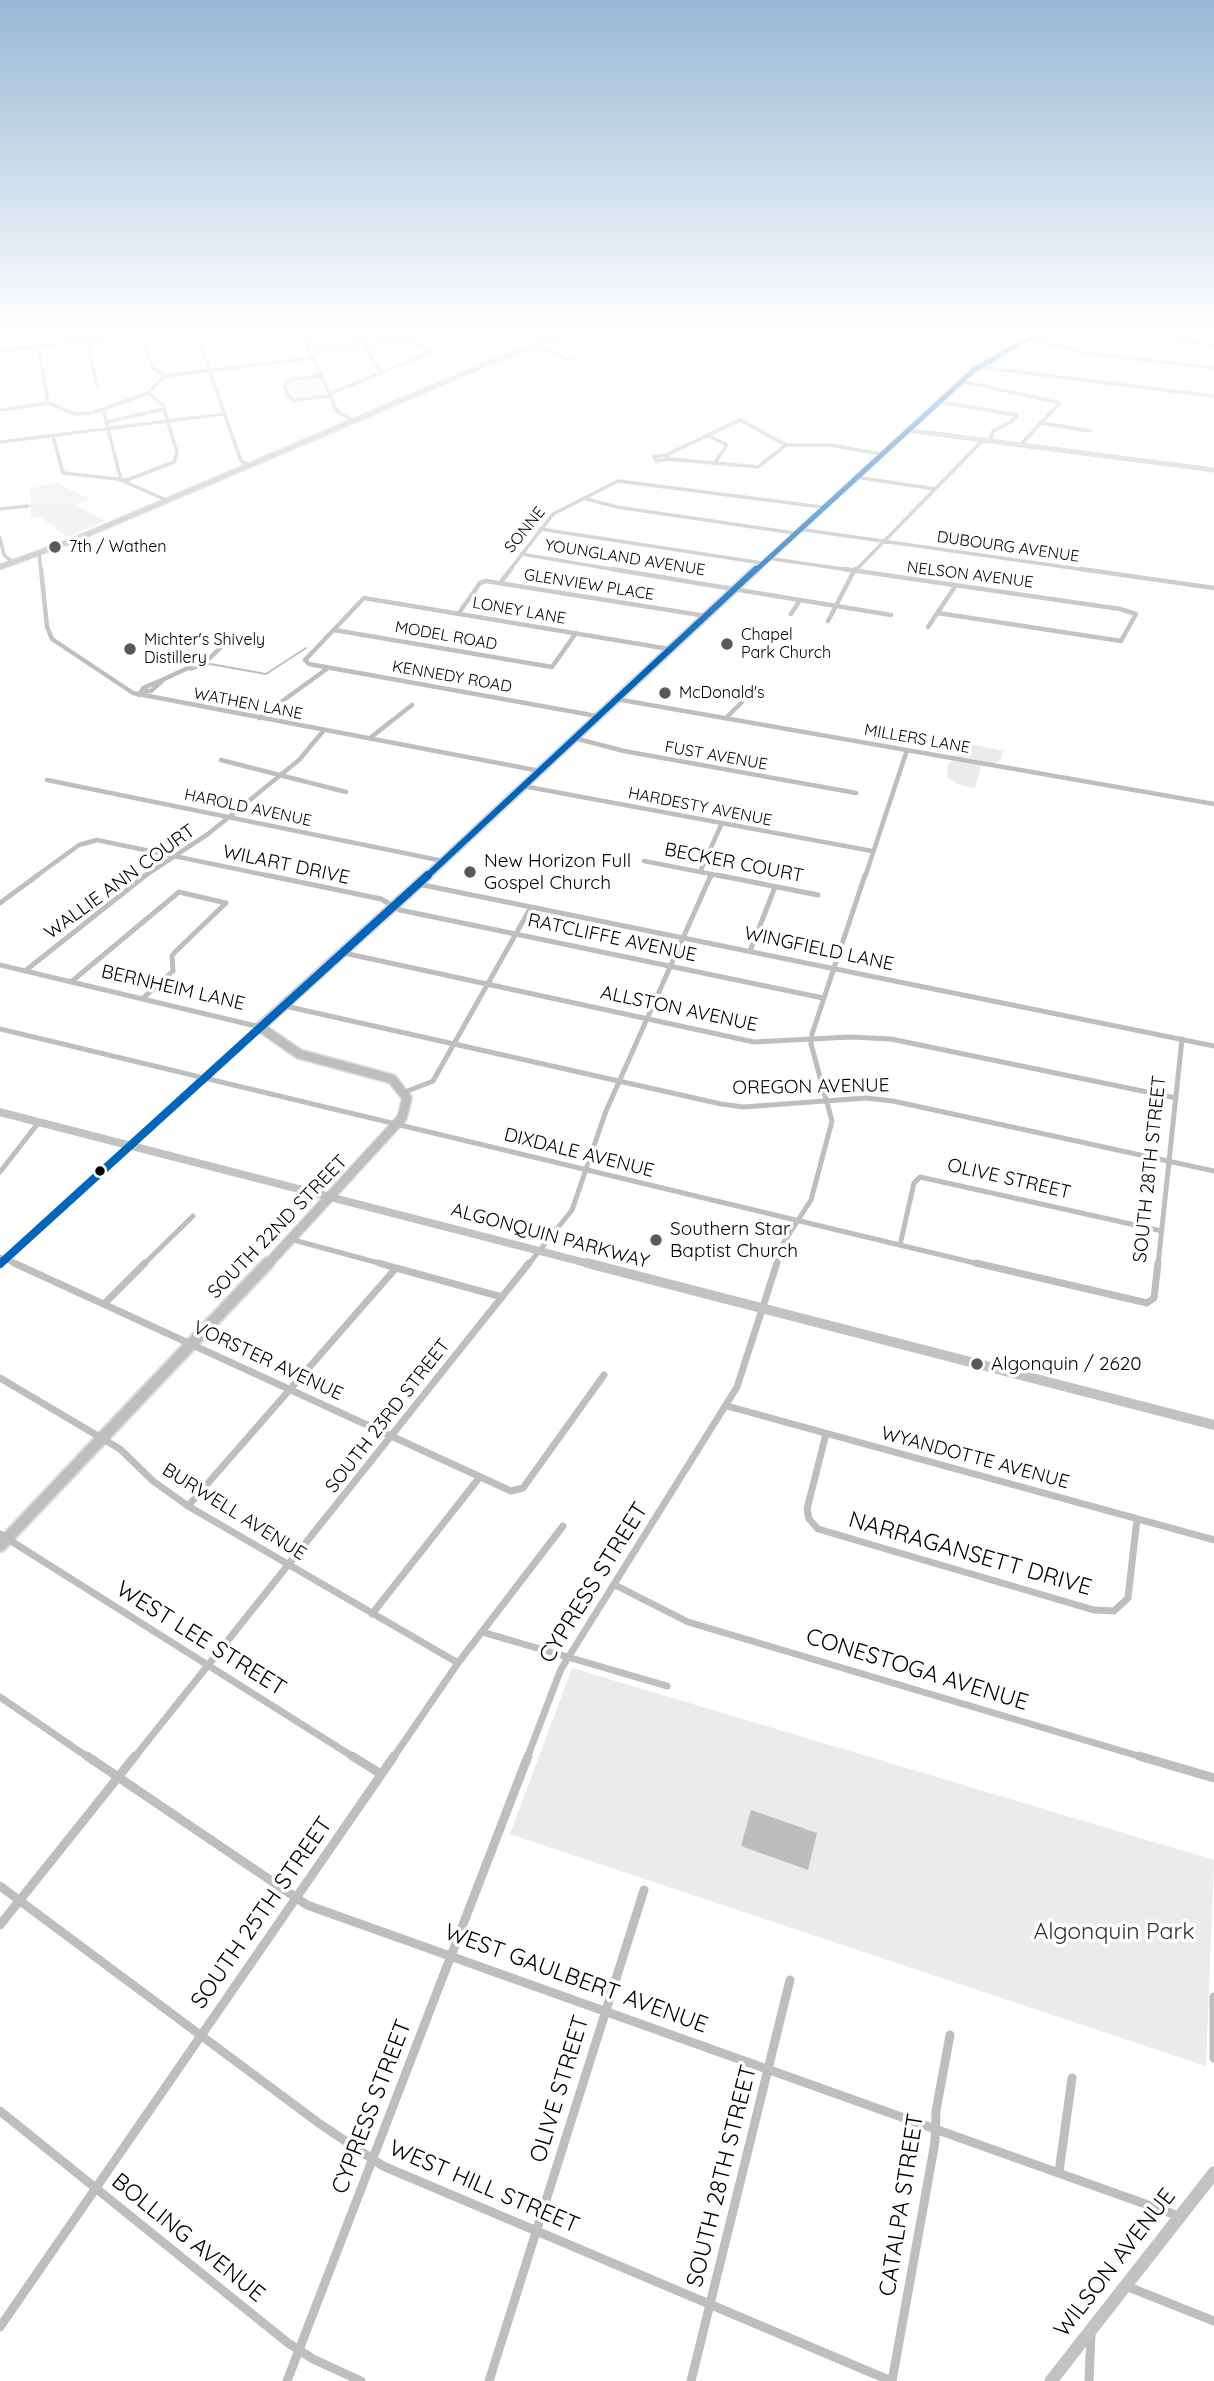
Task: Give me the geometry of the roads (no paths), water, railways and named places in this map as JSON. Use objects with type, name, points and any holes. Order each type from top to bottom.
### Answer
[{"type":"main road","points":[[0,567],[39,554],[304,440]]},
{"type":"main road","points":[[2,1260],[344,953],[895,440]]},
{"type":"main road","points":[[984,440],[1214,470]]},
{"type":"main road","name":"BERNHEIM LANE","points":[[260,1027],[299,1054],[386,1076],[405,1093]]},
{"type":"main road","name":"SOUTH 22ND STREET","points":[[2,1540],[332,1197],[397,1125],[405,1112],[405,1093]]},
{"type":"main road","name":"ALGONQUIN PARKWAY","points":[[0,1111],[1214,1425]]},
{"type":"main road","name":"WILSON AVENUE","points":[[1051,2381],[1214,2173]]},
{"type":"street","points":[[54,440],[61,471],[121,480],[166,500]]},
{"type":"street","points":[[111,440],[121,480]]},
{"type":"street","points":[[121,480],[138,477],[177,459],[172,440]]},
{"type":"street","points":[[234,440],[242,461],[247,464]]},
{"type":"street","points":[[698,440],[667,457],[760,467],[786,445]]},
{"type":"street","points":[[715,464],[727,445],[717,440]]},
{"type":"street","points":[[775,440],[786,445],[830,445],[881,454]]},
{"type":"street","points":[[828,621],[853,571],[983,440]]},
{"type":"street","points":[[1020,445],[1025,440]]},
{"type":"street","points":[[855,477],[935,489]]},
{"type":"street","name":"SONNE","points":[[500,583],[540,528],[557,511],[618,481],[628,480],[822,507]]},
{"type":"street","name":"DUBOURG AVENUE","points":[[583,498],[617,507],[1214,588]]},
{"type":"street","points":[[0,509],[28,506]]},
{"type":"street","name":"NELSON AVENUE","points":[[540,528],[1134,612],[1133,621],[1121,641],[937,613]]},
{"type":"street","points":[[0,538],[5,555],[14,563]]},
{"type":"street","name":"WATHEN LANE","points":[[39,554],[47,627],[52,639],[114,683],[142,693],[259,718],[540,771]]},
{"type":"street","name":"YOUNGLAND AVENUE","points":[[521,554],[891,615]]},
{"type":"street","name":"GLENVIEW PLACE","points":[[473,593],[484,582],[500,583],[705,616]]},
{"type":"street","points":[[928,627],[956,585]]},
{"type":"street","name":"LONEY LANE","points":[[459,613],[473,593]]},
{"type":"street","name":"LONEY LANE","points":[[305,660],[363,598],[669,649]]},
{"type":"street","points":[[791,614],[800,600]]},
{"type":"street","name":"MODEL ROAD","points":[[334,630],[554,666],[576,633]]},
{"type":"street","points":[[142,693],[151,691],[164,679],[210,658],[234,634]]},
{"type":"street","name":"KENNEDY ROAD","points":[[305,660],[328,667],[597,716]]},
{"type":"street","points":[[259,718],[328,667]]},
{"type":"street","name":"MILLERS LANE","points":[[616,699],[1214,804]]},
{"type":"street","points":[[726,718],[742,702]]},
{"type":"street","points":[[370,738],[412,705]]},
{"type":"street","name":"WALLIE ANN COURT","points":[[25,971],[174,856],[208,834],[307,752],[324,730]]},
{"type":"street","name":"FUST AVENUE","points":[[574,738],[624,751],[856,793]]},
{"type":"street","points":[[811,1039],[907,750]]},
{"type":"street","points":[[221,760],[346,792]]},
{"type":"street","name":"HAROLD AVENUE","points":[[47,780],[443,861]]},
{"type":"street","name":"HARDESTY AVENUE","points":[[523,786],[872,851]]},
{"type":"street","points":[[701,872],[722,823]]},
{"type":"street","name":"WILART DRIVE","points":[[0,903],[88,841],[104,841],[351,892],[386,900],[395,906]]},
{"type":"street","name":"BECKER COURT","points":[[644,861],[818,895]]},
{"type":"street","name":"SOUTH 23RD STREET","points":[[0,1925],[572,1210],[619,1082],[712,874]]},
{"type":"street","name":"WINGFIELD LANE","points":[[418,884],[1214,1046]]},
{"type":"street","points":[[750,951],[775,887]]},
{"type":"street","points":[[71,982],[179,892],[226,903],[175,952],[172,956],[173,971],[142,999]]},
{"type":"street","name":"RATCLIFFE AVENUE","points":[[395,906],[407,912],[824,998]]},
{"type":"street","points":[[405,1093],[433,1081],[531,907]]},
{"type":"street","name":"ALLSTON AVENUE","points":[[344,953],[754,1042],[891,1039],[1176,1098]]},
{"type":"street","name":"BERNHEIM LANE","points":[[0,965],[260,1027]]},
{"type":"street","name":"OREGON AVENUE","points":[[285,1006],[734,1106],[866,1098],[893,1101],[1214,1171]]},
{"type":"street","name":"DIXDALE AVENUE","points":[[0,1029],[586,1172],[1151,1302]]},
{"type":"street","name":"CYPRESS STREET","points":[[287,2381],[566,1660],[727,1406],[740,1381],[784,1242],[811,1200],[832,1121],[811,1039]]},
{"type":"street","name":"SOUTH 28TH STREET","points":[[1151,1302],[1162,1231],[1182,1039]]},
{"type":"street","points":[[0,1172],[39,1122]]},
{"type":"street","name":"OLIVE STREET","points":[[900,1245],[914,1183],[920,1177],[1162,1231]]},
{"type":"street","points":[[105,1303],[193,1216]]},
{"type":"street","points":[[290,1239],[502,1297]]},
{"type":"street","name":"VORSTER AVENUE","points":[[2,1260],[105,1303],[479,1478],[516,1492],[523,1488],[604,1375]]},
{"type":"street","points":[[188,1506],[293,1390],[396,1268]]},
{"type":"street","name":"BURWELL AVENUE","points":[[0,1378],[102,1438],[188,1506],[458,1663]]},
{"type":"street","name":"WYANDOTTE AVENUE","points":[[727,1406],[1214,1540]]},
{"type":"street","name":"NARRAGANSETT DRIVE","points":[[826,1434],[807,1509],[810,1519],[818,1529],[1094,1610],[1114,1611],[1128,1598],[1138,1519]]},
{"type":"street","points":[[372,1614],[479,1478]]},
{"type":"street","name":"SOUTH 25TH STREET","points":[[0,2326],[458,1663],[564,1526]]},
{"type":"street","name":"WEST LEE STREET","points":[[2,1540],[382,1774]]},
{"type":"street","name":"CONESTOGA AVENUE","points":[[615,1585],[663,1612],[688,1622],[1214,1779]]},
{"type":"street","points":[[482,1632],[566,1660],[667,1686]]},
{"type":"street","name":"WEST GAULBERT AVENUE","points":[[0,1697],[296,1898],[1180,2216]]},
{"type":"street","name":"WEST HILL STREET","points":[[0,1886],[372,2160],[892,2381]]},
{"type":"street","name":"OLIVE STREET","points":[[489,2381],[644,1890]]},
{"type":"street","name":"SOUTH 28TH STREET","points":[[691,2381],[790,1980]]},
{"type":"street","points":[[1214,1997],[1214,2058]]},
{"type":"street","name":"CATALPA STREET","points":[[892,2381],[950,2035]]},
{"type":"street","points":[[1059,2172],[1072,2078]]},
{"type":"street","name":"BOLLING AVENUE","points":[[0,2110],[299,2350],[361,2381]]},
{"type":"street","points":[[1126,2286],[1214,2321]]},
{"type":"street","points":[[1089,2381],[1091,2330]]},
{"type":"waterway","points":[[190,670],[210,664],[266,674],[306,648]]},
{"type":"place","name":"7th / Wathen","points":[[55,547]]},
{"type":"place","name":"Chapel Park Church","points":[[727,644]]},
{"type":"place","name":"Michter's Shively Distillery","points":[[130,649]]},
{"type":"place","name":"McDonald's","points":[[665,693]]},
{"type":"place","name":"New Horizon Full Gospel Church","points":[[470,872]]},
{"type":"place","name":"Southern Star Baptist Church","points":[[656,1240]]},
{"type":"place","name":"Algonquin / 2620","points":[[977,1364]]},
{"type":"park label","name":"Algonquin Park","points":[[1114,1932]]}]
